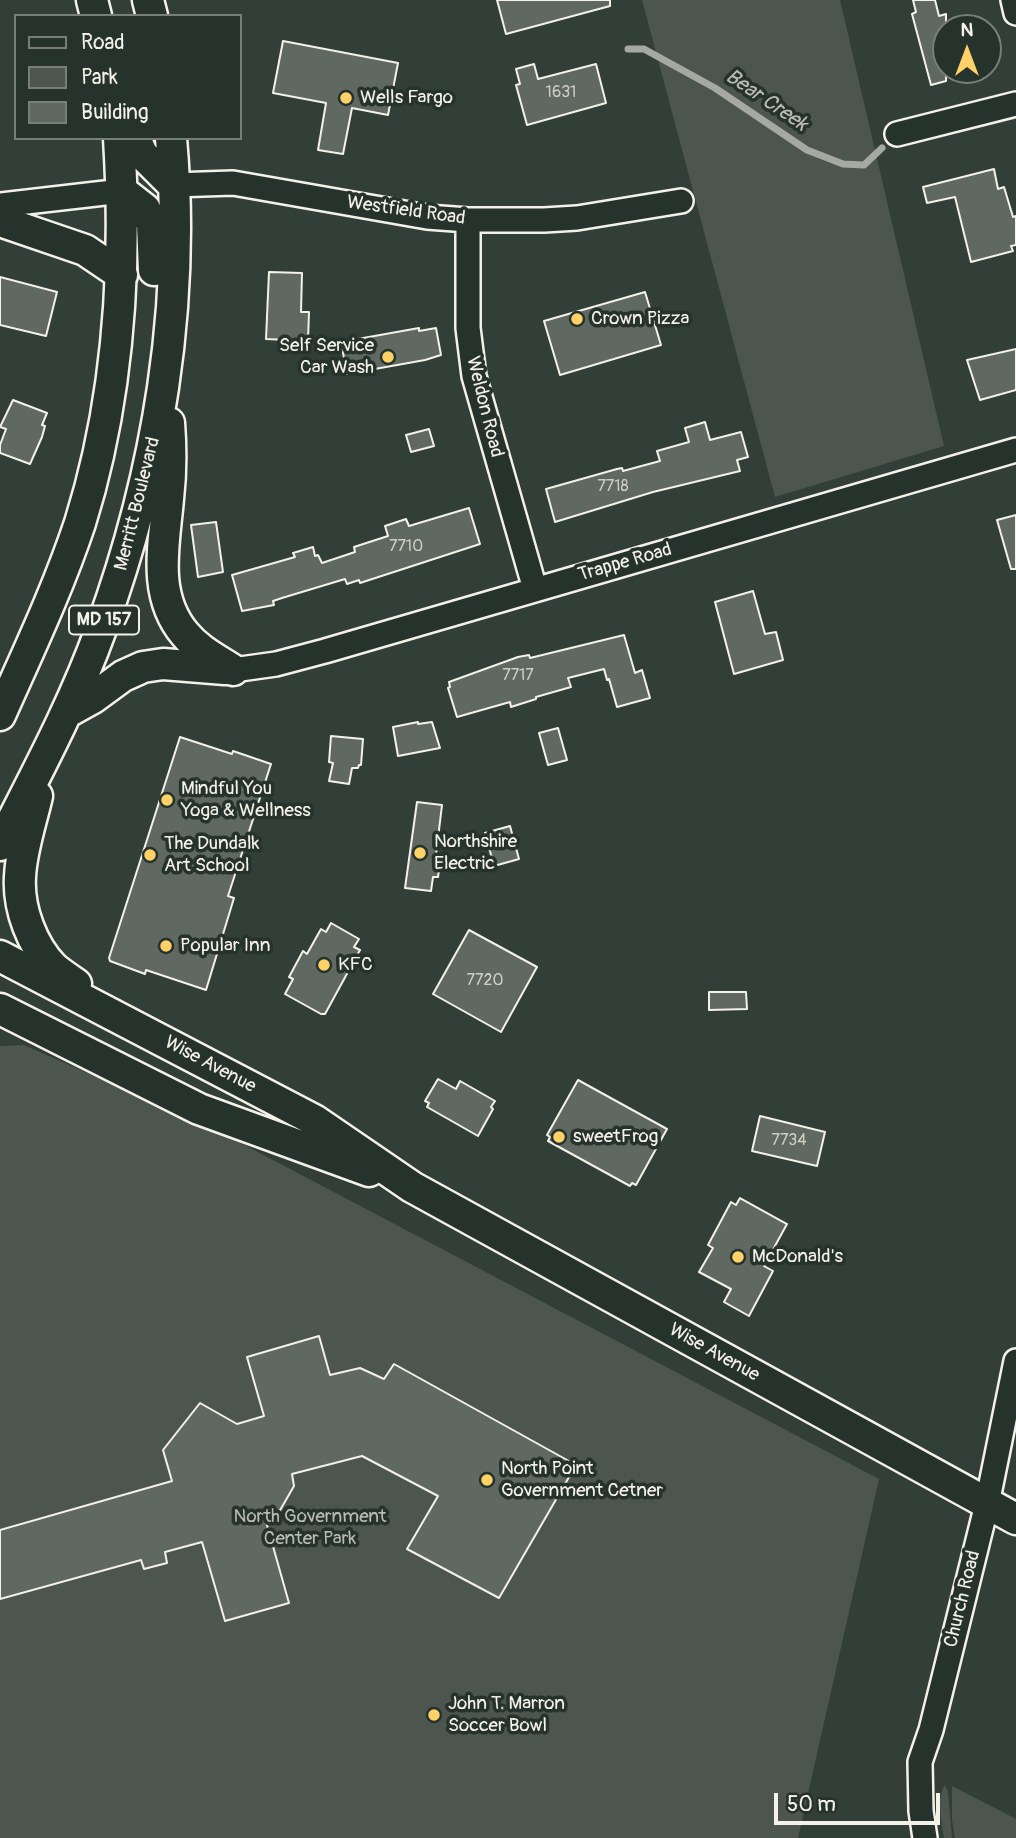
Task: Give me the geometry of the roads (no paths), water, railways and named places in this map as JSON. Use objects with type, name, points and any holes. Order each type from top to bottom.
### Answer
[{"type":"main road","name":"MD 157","points":[[0,715],[64,567],[94,471],[110,389],[122,275],[119,140]]},
{"type":"main road","points":[[136,140],[142,154],[173,185]]},
{"type":"main road","name":"Merritt Boulevard","points":[[0,845],[66,713],[100,631],[121,570],[142,493],[166,381],[173,269],[171,140]]},
{"type":"main road","points":[[122,191],[145,209],[152,224],[155,249],[153,325],[166,381],[172,451],[161,563],[166,596],[184,633],[200,649],[233,670]]},
{"type":"main road","points":[[0,221],[85,250],[122,275]]},
{"type":"main road","points":[[66,713],[93,698],[122,676],[143,667],[187,664],[233,670]]},
{"type":"main road","points":[[46,754],[20,876],[24,912],[29,929],[53,966],[121,1019]]},
{"type":"main road","name":"Wise Avenue","points":[[0,956],[314,1120],[412,1187],[1016,1519]]},
{"type":"main road","name":"Wise Avenue","points":[[6,1016],[199,1109],[412,1187]]},
{"type":"street","points":[[1013,0],[1016,13]]},
{"type":"street","points":[[897,134],[1016,104]]},
{"type":"street","name":"Westfield Road","points":[[173,185],[233,183],[427,217],[468,220],[577,218],[681,201]]},
{"type":"street","points":[[0,205],[122,191]]},
{"type":"street","name":"Weldon Road","points":[[468,220],[468,328],[474,376],[535,589]]},
{"type":"street","name":"Trappe Road","points":[[233,670],[313,655],[1016,450]]},
{"type":"street","name":"Church Road","points":[[925,1838],[920,1801],[920,1762],[931,1730],[987,1504],[1016,1361]]},
{"type":"waterway","name":"Bear Creek","points":[[628,49],[644,49],[715,88],[807,150],[843,164],[864,165],[882,148]]},
{"type":"place","name":"Wells Fargo","points":[[346,98]]},
{"type":"place","name":"Crown Pizza","points":[[577,319]]},
{"type":"place","name":"Self Service Car Wash","points":[[388,357]]},
{"type":"place","name":"Mindful You Yoga & Wellness","points":[[167,800]]},
{"type":"place","name":"Northshire Electric","points":[[420,853]]},
{"type":"place","name":"The Dundalk Art School","points":[[150,855]]},
{"type":"place","name":"Popular Inn","points":[[166,946]]},
{"type":"place","name":"KFC","points":[[324,965]]},
{"type":"place","name":"sweetFrog","points":[[559,1137]]},
{"type":"place","name":"McDonald's","points":[[738,1257]]},
{"type":"place","name":"North Point Government Cetner","points":[[487,1480]]},
{"type":"place","name":"John T. Marron Soccer Bowl","points":[[434,1715]]},
{"type":"park label","name":"North Government Center Park","points":[[310,1528]]}]
